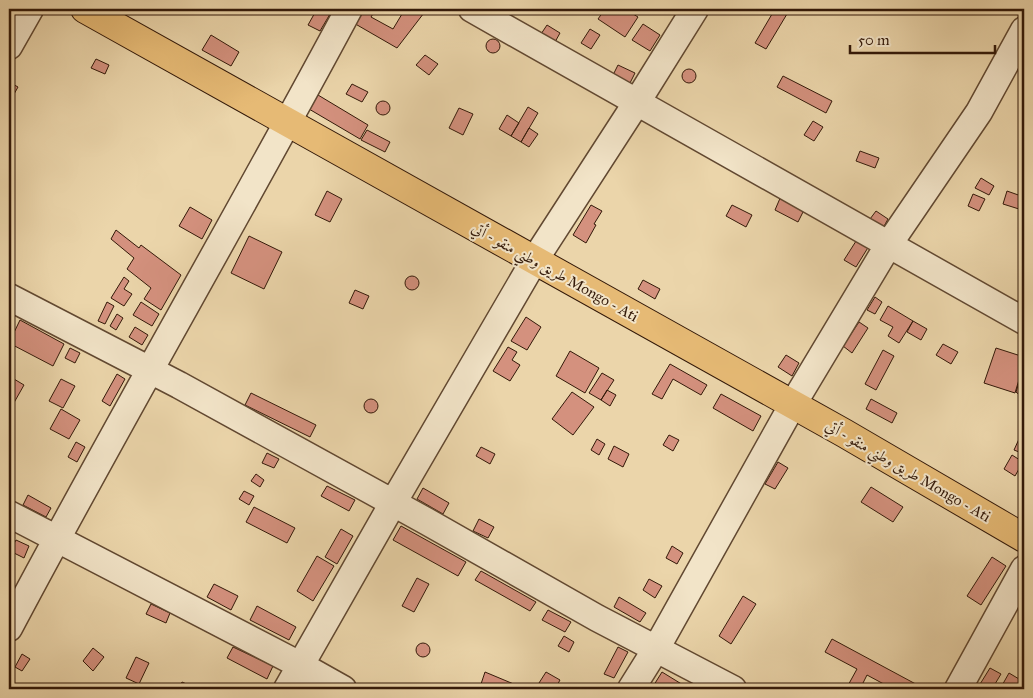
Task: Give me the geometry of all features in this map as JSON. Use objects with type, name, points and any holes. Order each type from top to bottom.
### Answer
[{"type":"main road","name":"طريق وطني منقو - أتي Mongo - Ati","points":[[85,9],[534,261],[794,404],[1024,538]]},
{"type":"street","points":[[9,46],[30,9]]},
{"type":"street","points":[[9,628],[56,539],[288,123],[349,9]]},
{"type":"street","points":[[472,9],[1024,321]]},
{"type":"street","points":[[287,689],[534,261],[637,102],[694,9]]},
{"type":"street","points":[[631,689],[656,649],[794,404],[889,244],[979,112],[1024,30]]},
{"type":"street","points":[[9,297],[149,370],[393,503],[597,618],[732,689]]},
{"type":"street","points":[[9,514],[344,689]]},
{"type":"street","points":[[958,689],[1024,569]]},
{"type":"building","points":[[272,9],[283,9],[281,14]]},
{"type":"building","points":[[317,9],[333,9],[320,31],[308,25]]},
{"type":"building","points":[[359,9],[376,9],[371,17],[393,29],[405,9],[427,9],[397,48],[352,22]]},
{"type":"building","points":[[589,9],[600,9],[596,14]]},
{"type":"building","points":[[605,9],[625,9],[638,17],[625,37],[598,19]]},
{"type":"building","points":[[775,9],[790,9],[766,49],[755,43]]},
{"type":"building","points":[[643,24],[660,35],[650,51],[632,40]]},
{"type":"building","points":[[547,25],[560,33],[555,42],[541,34]]},
{"type":"building","points":[[590,29],[600,35],[591,49],[581,43]]},
{"type":"building","points":[[211,35],[239,52],[231,66],[202,50]]},
{"type":"building","points":[[493,39],[498,41],[500,46],[498,51],[493,53],[488,51],[486,46],[488,41]]},
{"type":"building","points":[[425,55],[438,64],[429,75],[416,65]]},
{"type":"building","points":[[96,59],[109,65],[105,74],[91,68]]},
{"type":"building","points":[[618,65],[635,73],[630,83],[613,75]]},
{"type":"building","points":[[689,69],[694,71],[696,76],[694,81],[689,83],[684,81],[682,76],[684,71]]},
{"type":"building","points":[[783,76],[832,101],[826,113],[777,87]]},
{"type":"building","points":[[9,82],[18,87],[9,103]]},
{"type":"building","points":[[352,84],[368,92],[362,102],[346,94]]},
{"type":"building","points":[[318,95],[368,125],[360,139],[309,109]]},
{"type":"building","points":[[383,101],[388,103],[390,108],[388,113],[383,115],[378,113],[376,108],[378,103]]},
{"type":"building","points":[[528,107],[538,113],[521,142],[511,136]]},
{"type":"building","points":[[459,108],[473,114],[463,135],[449,128]]},
{"type":"building","points":[[507,115],[519,123],[511,136],[499,129]]},
{"type":"building","points":[[813,121],[823,127],[814,141],[804,135]]},
{"type":"building","points":[[529,128],[538,134],[529,147],[521,142]]},
{"type":"building","points":[[367,130],[390,142],[385,152],[361,140]]},
{"type":"building","points":[[860,151],[879,158],[875,168],[856,161]]},
{"type":"building","points":[[981,178],[994,186],[989,195],[975,188]]},
{"type":"building","points":[[327,191],[342,199],[330,222],[315,215]]},
{"type":"building","points":[[1007,191],[1024,197],[1019,209],[1003,204]]},
{"type":"building","points":[[973,194],[985,199],[979,211],[968,206]]},
{"type":"building","points":[[781,196],[805,208],[798,222],[775,210]]},
{"type":"building","points":[[591,205],[602,211],[586,243],[573,235]]},
{"type":"building","points":[[732,205],[752,215],[746,227],[726,216]]},
{"type":"building","points":[[190,207],[212,220],[202,239],[179,226]]},
{"type":"building","points":[[876,211],[888,219],[883,228],[870,219]]},
{"type":"building","points":[[116,230],[139,248],[141,245],[181,275],[161,310],[144,299],[151,288],[127,269],[134,258],[111,239]]},
{"type":"building","points":[[249,236],[282,252],[264,289],[231,273]]},
{"type":"building","points":[[858,238],[869,246],[856,267],[844,260]]},
{"type":"building","points":[[412,276],[417,278],[419,283],[417,288],[412,290],[407,288],[405,283],[407,278]]},
{"type":"building","points":[[124,277],[129,281],[124,289],[132,294],[124,306],[111,298]]},
{"type":"building","points":[[643,280],[660,289],[655,299],[638,289]]},
{"type":"building","points":[[355,290],[369,296],[363,309],[349,303]]},
{"type":"building","points":[[875,297],[882,302],[875,314],[867,310]]},
{"type":"building","points":[[107,302],[114,306],[105,324],[98,321]]},
{"type":"building","points":[[141,302],[159,314],[152,326],[133,315]]},
{"type":"building","points":[[888,306],[913,321],[899,343],[888,336],[893,327],[880,320]]},
{"type":"building","points":[[117,314],[123,318],[116,330],[110,326]]},
{"type":"building","points":[[526,317],[541,327],[527,350],[511,341]]},
{"type":"building","points":[[20,320],[64,344],[53,366],[9,343]]},
{"type":"building","points":[[913,321],[927,329],[921,340],[907,332]]},
{"type":"building","points":[[859,322],[868,328],[852,353],[843,346]]},
{"type":"building","points":[[135,327],[148,335],[142,345],[129,337]]},
{"type":"building","points":[[943,344],[958,352],[951,364],[936,355]]},
{"type":"building","points":[[508,347],[517,352],[512,360],[520,365],[510,381],[493,371]]},
{"type":"building","points":[[70,348],[80,353],[75,363],[65,358]]},
{"type":"building","points":[[996,348],[1024,357],[1015,393],[984,383]]},
{"type":"building","points":[[883,350],[894,356],[876,390],[865,384]]},
{"type":"building","points":[[570,351],[599,368],[585,393],[556,376]]},
{"type":"building","points":[[786,355],[799,363],[792,376],[778,367]]},
{"type":"building","points":[[670,364],[707,385],[701,395],[673,379],[662,399],[652,394]]},
{"type":"building","points":[[602,373],[614,380],[601,400],[589,393]]},
{"type":"building","points":[[117,374],[125,379],[110,406],[102,401]]},
{"type":"building","points":[[14,379],[24,385],[11,408],[9,406],[9,387]]},
{"type":"building","points":[[61,379],[75,386],[63,408],[49,401]]},
{"type":"building","points":[[1024,380],[1024,398],[1016,392],[1019,382]]},
{"type":"building","points":[[607,390],[616,395],[610,406],[601,400]]},
{"type":"building","points":[[572,392],[594,407],[573,435],[552,419]]},
{"type":"building","points":[[251,393],[316,425],[310,437],[245,405]]},
{"type":"building","points":[[721,394],[761,416],[753,431],[713,408]]},
{"type":"building","points":[[371,399],[376,401],[378,406],[376,411],[371,413],[366,411],[364,406],[366,401]]},
{"type":"building","points":[[871,399],[897,413],[892,423],[866,409]]},
{"type":"building","points":[[61,409],[80,420],[69,439],[50,429]]},
{"type":"building","points":[[1024,428],[1024,454],[1014,450]]},
{"type":"building","points":[[669,435],[679,440],[673,451],[663,445]]},
{"type":"building","points":[[597,439],[605,444],[599,455],[591,450]]},
{"type":"building","points":[[76,442],[85,447],[77,462],[68,457]]},
{"type":"building","points":[[614,446],[629,454],[623,467],[608,459]]},
{"type":"building","points":[[481,447],[495,454],[490,464],[476,456]]},
{"type":"building","points":[[267,453],[279,459],[274,468],[262,463]]},
{"type":"building","points":[[1012,455],[1023,462],[1015,476],[1004,469]]},
{"type":"building","points":[[778,462],[788,468],[775,489],[765,484]]},
{"type":"building","points":[[256,474],[264,480],[260,487],[251,481]]},
{"type":"building","points":[[327,486],[355,500],[349,511],[321,496]]},
{"type":"building","points":[[871,487],[903,507],[893,522],[861,502]]},
{"type":"building","points":[[423,488],[449,503],[443,514],[417,499]]},
{"type":"building","points":[[244,491],[254,496],[249,505],[239,499]]},
{"type":"building","points":[[28,495],[51,508],[46,517],[23,505]]},
{"type":"building","points":[[254,507],[295,528],[287,543],[246,522]]},
{"type":"building","points":[[479,519],[494,527],[488,538],[473,531]]},
{"type":"building","points":[[401,526],[466,562],[458,576],[393,540]]},
{"type":"building","points":[[341,529],[353,536],[337,564],[325,557]]},
{"type":"building","points":[[16,540],[29,546],[24,558],[10,551]]},
{"type":"building","points":[[672,546],[683,553],[677,564],[666,558]]},
{"type":"building","points":[[317,556],[334,566],[313,601],[297,591]]},
{"type":"building","points":[[992,557],[1006,566],[981,605],[967,596]]},
{"type":"building","points":[[481,571],[536,602],[530,611],[475,580]]},
{"type":"building","points":[[417,578],[429,584],[414,612],[402,606]]},
{"type":"building","points":[[649,579],[662,586],[655,598],[643,590]]},
{"type":"building","points":[[214,584],[238,596],[231,610],[207,597]]},
{"type":"building","points":[[743,596],[756,604],[731,644],[719,636]]},
{"type":"building","points":[[619,597],[646,613],[640,622],[614,607]]},
{"type":"building","points":[[151,604],[170,613],[166,623],[146,614]]},
{"type":"building","points":[[257,606],[296,627],[289,640],[250,620]]},
{"type":"building","points":[[548,610],[571,622],[565,632],[542,620]]},
{"type":"building","points":[[564,636],[574,642],[569,652],[558,646]]},
{"type":"building","points":[[832,639],[925,689],[893,689],[867,675],[860,689],[846,689],[857,669],[825,652]]},
{"type":"building","points":[[423,643],[428,645],[430,650],[428,655],[423,657],[418,655],[416,650],[418,645]]},
{"type":"building","points":[[233,647],[273,666],[267,679],[227,658]]},
{"type":"building","points":[[618,647],[628,652],[614,678],[604,674]]},
{"type":"building","points":[[93,648],[104,657],[93,671],[83,661]]},
{"type":"building","points":[[22,654],[30,659],[22,671],[15,667]]},
{"type":"building","points":[[136,657],[149,663],[139,684],[126,678]]},
{"type":"building","points":[[990,668],[1001,674],[992,689],[977,689]]},
{"type":"building","points":[[485,672],[516,685],[515,689],[494,689],[481,684]]},
{"type":"building","points":[[546,672],[560,680],[555,689],[550,689],[539,683]]},
{"type":"building","points":[[662,672],[688,688],[688,689],[652,688]]},
{"type":"building","points":[[1009,673],[1024,682],[1024,689],[1000,689]]},
{"type":"building","points":[[10,681],[24,689],[9,689]]},
{"type":"building","points":[[182,682],[193,687],[192,689],[178,689]]},
{"type":"building","points":[[76,684],[86,689],[73,689]]},
{"type":"building","points":[[306,684],[314,689],[303,689]]},
{"type":"building","points":[[162,685],[168,686],[171,689],[158,689]]}]
